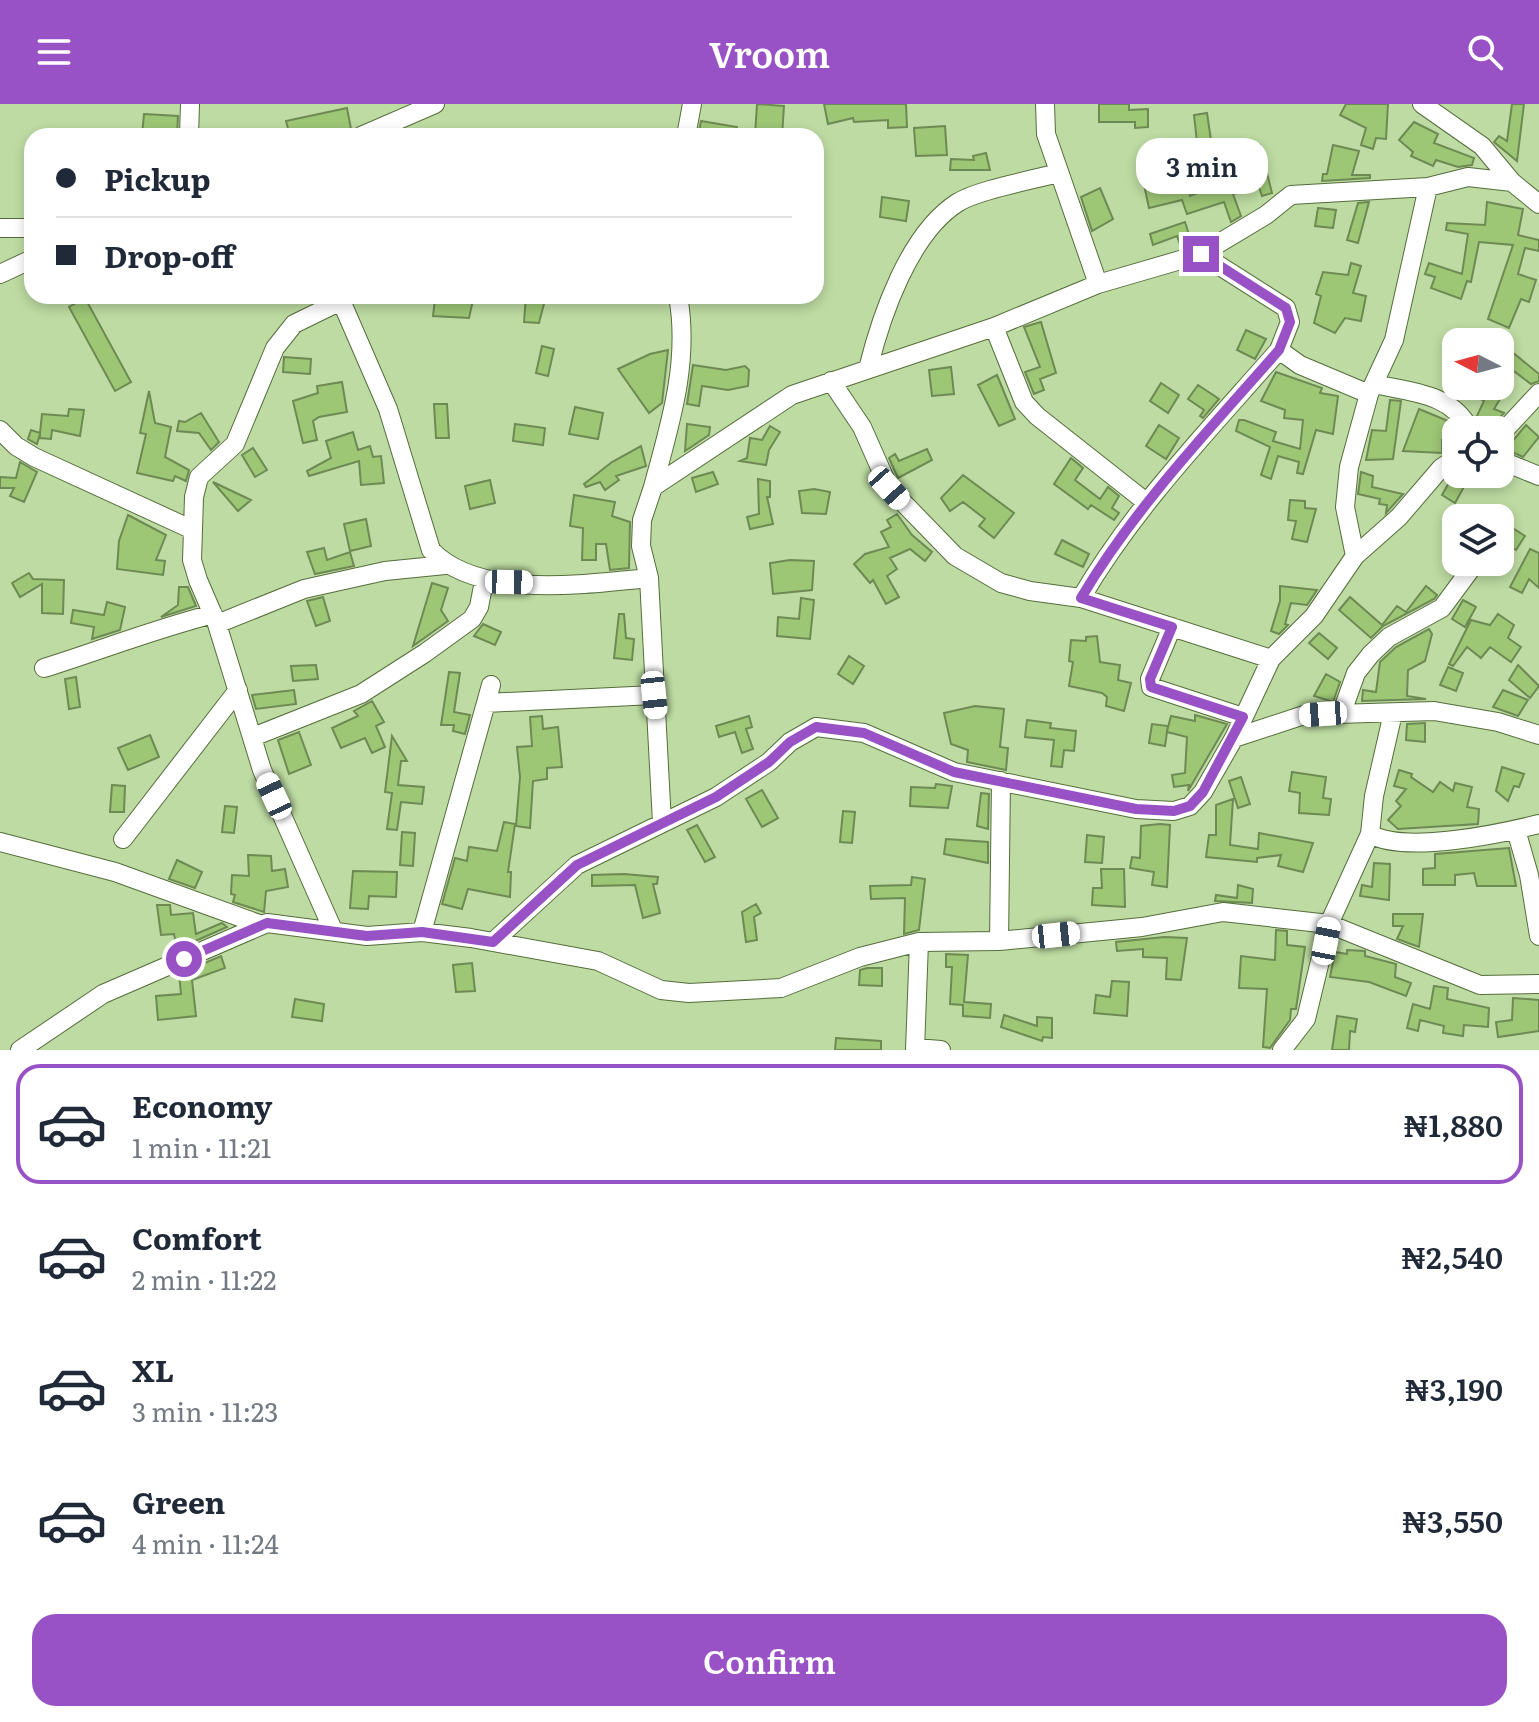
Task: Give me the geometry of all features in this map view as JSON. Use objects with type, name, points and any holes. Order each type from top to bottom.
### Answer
[{"type":"street","points":[[189,128],[190,104]]},
{"type":"street","points":[[380,128],[435,104]]},
{"type":"street","points":[[688,128],[692,104]]},
{"type":"street","points":[[1045,104],[1046,134],[1098,284]]},
{"type":"street","points":[[1422,104],[1482,146],[1512,182],[1537,197]]},
{"type":"street","points":[[868,369],[892,294],[934,221],[959,201],[1058,173]]},
{"type":"street","points":[[653,487],[792,395],[994,327],[1098,284],[1201,254],[1266,215],[1291,195],[1428,187],[1468,177],[1512,182]]},
{"type":"street","points":[[1355,556],[1345,507],[1349,467],[1372,389],[1394,340],[1428,187]]},
{"type":"street","points":[[0,228],[24,228]]},
{"type":"street","points":[[1081,598],[1115,542],[1146,502],[1279,350],[1290,322],[1286,308],[1201,254]]},
{"type":"street","points":[[0,274],[24,263]]},
{"type":"street","points":[[331,304],[294,324],[275,348],[235,444],[199,477],[194,497],[192,560],[215,619],[262,770],[333,930]]},
{"type":"street","points":[[342,304],[388,409],[431,550],[445,565],[484,581],[594,583],[649,578]]},
{"type":"street","points":[[662,823],[649,578],[641,546],[642,520],[653,487],[681,366],[683,324],[679,304]]},
{"type":"street","points":[[994,327],[1024,402],[1037,416],[1146,502]]},
{"type":"street","points":[[1279,350],[1300,365],[1372,389],[1439,398],[1459,416]]},
{"type":"street","points":[[831,381],[862,427],[889,488],[955,556],[1001,583],[1081,598],[1271,659]]},
{"type":"street","points":[[1514,420],[1539,393]]},
{"type":"street","points":[[0,430],[34,457],[193,530]]},
{"type":"street","points":[[1514,466],[1539,476]]},
{"type":"street","points":[[493,942],[577,865],[716,797],[769,762],[790,742],[816,727],[864,733],[954,772],[1136,809],[1174,811],[1190,806],[1203,792],[1234,738],[1271,659],[1314,616],[1355,556],[1399,517],[1442,467]]},
{"type":"street","points":[[44,668],[128,642],[156,628],[215,619],[304,589],[385,571],[445,565]]},
{"type":"street","points":[[1342,712],[1356,673],[1371,654],[1389,637],[1442,608],[1466,576]]},
{"type":"street","points":[[253,737],[361,694],[425,653],[472,619],[484,581]]},
{"type":"street","points":[[1172,627],[1150,679],[1151,687],[1243,717]]},
{"type":"street","points":[[123,839],[238,690]]},
{"type":"street","points":[[422,932],[456,799],[488,694],[654,695]]},
{"type":"street","points":[[1234,738],[1304,715],[1434,711],[1498,722],[1539,735]]},
{"type":"street","points":[[1282,1050],[1297,1035],[1306,1019],[1329,924],[1370,834],[1374,796],[1393,713]]},
{"type":"street","points":[[999,941],[1001,781]]},
{"type":"street","points":[[1370,834],[1381,840],[1409,842],[1516,830],[1539,824]]},
{"type":"street","points":[[1516,830],[1529,875],[1539,936]]},
{"type":"street","points":[[0,842],[115,872],[259,924],[367,936],[422,932],[493,942],[598,961],[661,990],[689,993],[781,988],[860,957],[919,942],[999,941],[1142,927],[1223,912],[1329,924],[1462,981],[1480,985],[1539,984]]},
{"type":"street","points":[[20,1050],[103,994],[259,924]]},
{"type":"street","points":[[919,942],[915,1049],[941,1050]]},
{"type":"building","points":[[757,104],[784,106],[783,128],[755,128]]},
{"type":"building","points":[[824,104],[906,104],[907,127],[888,128],[888,120],[854,122],[853,118],[828,124]]},
{"type":"building","points":[[1099,104],[1129,104],[1129,110],[1148,109],[1148,127],[1135,128],[1135,122],[1099,122]]},
{"type":"building","points":[[1346,104],[1388,104],[1386,139],[1376,138],[1373,149],[1361,145],[1366,128],[1340,115]]},
{"type":"building","points":[[1512,104],[1524,104],[1517,161],[1494,142],[1499,136],[1507,141]]},
{"type":"building","points":[[347,108],[351,128],[288,128],[286,121]]},
{"type":"building","points":[[1207,113],[1211,140],[1197,142],[1194,115]]},
{"type":"building","points":[[144,114],[178,116],[177,128],[143,128]]},
{"type":"building","points":[[701,121],[737,127],[737,128],[700,128]]},
{"type":"building","points":[[1414,122],[1438,134],[1434,143],[1474,158],[1472,165],[1458,167],[1436,160],[1433,166],[1411,156],[1413,152],[1399,140]]},
{"type":"building","points":[[945,126],[947,155],[916,156],[914,128]]},
{"type":"building","points":[[1260,145],[1272,193],[1262,196],[1259,187],[1233,194],[1241,216],[1231,222],[1224,202],[1187,214],[1182,200],[1149,208],[1140,166],[1183,158],[1190,196],[1256,172],[1254,146]]},
{"type":"building","points":[[1333,145],[1359,151],[1352,175],[1370,175],[1370,178],[1322,181],[1323,174],[1327,174]]},
{"type":"building","points":[[986,153],[990,170],[950,170],[951,159],[974,160],[973,156]]},
{"type":"building","points":[[1100,188],[1113,219],[1092,231],[1081,197]]},
{"type":"building","points":[[882,197],[909,201],[906,221],[880,217]]},
{"type":"building","points":[[1369,202],[1358,243],[1347,240],[1358,203]]},
{"type":"building","points":[[1487,202],[1523,209],[1518,235],[1539,240],[1539,251],[1525,248],[1518,274],[1536,280],[1529,302],[1521,299],[1509,328],[1488,319],[1513,245],[1479,242],[1471,282],[1467,281],[1461,299],[1431,288],[1435,277],[1425,274],[1429,263],[1462,274],[1468,234],[1446,230],[1447,223],[1485,225]]},
{"type":"building","points":[[1318,208],[1336,210],[1333,228],[1315,226]]},
{"type":"building","points":[[1185,222],[1192,244],[1202,239],[1196,243],[1181,247],[1177,236],[1153,245],[1150,234]]},
{"type":"building","points":[[1351,263],[1361,266],[1353,293],[1366,296],[1361,321],[1345,318],[1335,333],[1314,323],[1321,296],[1316,294],[1323,272],[1348,275]]},
{"type":"building","points":[[88,304],[131,382],[115,391],[69,307]]},
{"type":"building","points":[[434,304],[472,304],[469,318],[433,316]]},
{"type":"building","points":[[525,304],[544,304],[539,323],[524,322]]},
{"type":"building","points":[[1041,322],[1056,373],[1040,379],[1044,390],[1034,394],[1025,372],[1040,367],[1024,327]]},
{"type":"building","points":[[1246,330],[1266,339],[1255,359],[1237,350]]},
{"type":"building","points":[[542,346],[554,349],[548,376],[536,373]]},
{"type":"building","points":[[668,350],[662,403],[649,413],[618,369],[650,354]]},
{"type":"building","points":[[1514,354],[1539,374],[1539,381],[1531,384],[1514,371]]},
{"type":"building","points":[[284,357],[311,359],[310,374],[283,372]]},
{"type":"building","points":[[693,365],[726,370],[745,366],[749,370],[748,386],[728,390],[702,386],[699,406],[687,404]]},
{"type":"building","points":[[951,367],[954,394],[932,396],[929,370]]},
{"type":"building","points":[[1276,372],[1322,388],[1320,393],[1338,396],[1333,434],[1316,430],[1303,474],[1297,473],[1299,462],[1278,456],[1271,479],[1261,475],[1270,447],[1236,431],[1239,420],[1244,420],[1276,432],[1273,441],[1300,449],[1303,420],[1284,418],[1285,410],[1261,401]]},
{"type":"building","points":[[997,375],[1015,419],[999,426],[978,385]]},
{"type":"building","points":[[342,382],[347,412],[313,421],[317,440],[303,443],[293,401],[318,393],[317,386]]},
{"type":"building","points":[[1161,383],[1179,395],[1168,413],[1150,401]]},
{"type":"building","points":[[1198,385],[1219,399],[1203,418],[1200,416],[1204,410],[1188,399]]},
{"type":"building","points":[[149,391],[155,423],[171,427],[165,457],[189,470],[186,481],[175,476],[173,481],[137,473],[146,434],[140,433]]},
{"type":"building","points":[[1390,400],[1401,401],[1393,459],[1366,460],[1372,430],[1386,431]]},
{"type":"building","points":[[1500,400],[1494,409],[1504,413],[1501,416],[1477,416],[1484,401]]},
{"type":"building","points":[[434,404],[447,404],[449,438],[436,438]]},
{"type":"building","points":[[575,407],[603,413],[598,439],[569,434]]},
{"type":"building","points":[[69,409],[84,410],[80,436],[52,430],[51,439],[40,438],[40,434],[37,444],[28,439],[31,430],[40,433],[42,414],[68,416]]},
{"type":"building","points":[[1419,409],[1442,419],[1442,453],[1403,451]]},
{"type":"building","points":[[201,413],[219,442],[211,450],[199,433],[177,431],[179,421],[185,422]]},
{"type":"building","points":[[515,424],[545,428],[543,445],[513,441]]},
{"type":"building","points":[[687,424],[710,427],[709,435],[685,451]]},
{"type":"building","points":[[1159,425],[1179,438],[1166,459],[1146,446]]},
{"type":"building","points":[[1526,425],[1539,437],[1523,457],[1514,453],[1514,439]]},
{"type":"building","points":[[770,426],[780,432],[769,450],[766,465],[740,461],[747,458],[750,438],[762,440]]},
{"type":"building","points":[[353,432],[358,450],[370,446],[373,457],[381,456],[384,483],[361,485],[359,461],[309,476],[307,471],[331,458],[326,441]]},
{"type":"building","points":[[641,446],[646,466],[616,476],[619,480],[605,490],[600,482],[586,487],[584,484],[612,462]]},
{"type":"building","points":[[253,448],[267,470],[255,477],[242,455]]},
{"type":"building","points":[[927,449],[932,460],[898,478],[889,458],[895,454],[899,461]]},
{"type":"building","points":[[1071,458],[1083,468],[1075,480],[1100,499],[1108,487],[1119,496],[1112,508],[1119,513],[1114,520],[1091,505],[1088,509],[1054,484]]},
{"type":"building","points":[[20,462],[37,472],[24,502],[10,496],[14,488],[0,488],[0,477],[16,478]]},
{"type":"building","points":[[713,472],[718,484],[696,492],[692,478]]},
{"type":"building","points":[[1361,472],[1373,476],[1372,487],[1403,494],[1386,513],[1387,505],[1379,504],[1380,499],[1358,494]]},
{"type":"building","points":[[963,475],[1014,513],[994,538],[979,526],[985,519],[963,502],[950,511],[941,498]]},
{"type":"building","points":[[758,479],[770,481],[770,497],[767,497],[773,524],[750,529],[747,517],[759,514]]},
{"type":"building","points":[[490,480],[495,503],[470,509],[465,486]]},
{"type":"building","points":[[213,482],[251,500],[238,511]]},
{"type":"building","points":[[1446,488],[1463,488],[1455,503],[1442,495]]},
{"type":"building","points":[[814,489],[830,492],[826,514],[802,513],[799,491]]},
{"type":"building","points":[[574,495],[615,502],[612,516],[630,522],[629,568],[610,570],[606,544],[596,544],[596,560],[582,560],[583,528],[570,526]]},
{"type":"building","points":[[1290,500],[1305,501],[1305,508],[1316,509],[1307,542],[1292,539],[1296,521],[1288,520]]},
{"type":"building","points":[[897,514],[912,535],[932,552],[925,561],[910,549],[890,558],[897,569],[887,576],[899,597],[886,604],[873,580],[870,583],[854,564],[865,554],[889,547],[881,532],[891,527],[887,520]]},
{"type":"building","points":[[128,515],[166,535],[156,560],[165,561],[163,575],[117,569],[119,541]]},
{"type":"building","points":[[366,519],[371,546],[350,551],[344,524]]},
{"type":"building","points":[[1514,529],[1525,536],[1514,549]]},
{"type":"building","points":[[1062,540],[1089,554],[1083,567],[1055,554]]},
{"type":"building","points":[[324,548],[327,560],[350,552],[354,566],[315,574],[307,552]]},
{"type":"building","points":[[1530,549],[1539,553],[1539,588],[1529,579],[1522,593],[1510,587]]},
{"type":"building","points":[[814,561],[812,590],[773,594],[770,563]]},
{"type":"building","points":[[29,573],[33,579],[64,580],[63,614],[42,613],[42,584],[20,597],[12,583]]},
{"type":"building","points":[[432,583],[448,588],[441,610],[448,621],[413,646]]},
{"type":"building","points":[[1280,586],[1317,590],[1307,605],[1291,603],[1285,624],[1288,625],[1279,634],[1271,631],[1280,601]]},
{"type":"building","points":[[1426,586],[1437,595],[1434,599],[1383,626],[1371,638],[1339,610],[1350,597],[1382,625],[1397,606],[1406,612]]},
{"type":"building","points":[[179,587],[188,587],[196,606],[161,617],[178,605]]},
{"type":"building","points":[[323,597],[330,621],[316,626],[307,601]]},
{"type":"building","points":[[801,598],[814,600],[810,639],[777,636],[778,617],[799,619]]},
{"type":"building","points":[[1463,600],[1476,607],[1465,627],[1452,619]]},
{"type":"building","points":[[107,602],[125,607],[120,630],[92,639],[94,627],[71,623],[73,610],[104,615]]},
{"type":"building","points":[[619,614],[624,614],[626,638],[634,639],[632,660],[614,658]]},
{"type":"building","points":[[1498,614],[1514,625],[1508,638],[1521,647],[1511,662],[1490,647],[1481,658],[1467,647],[1453,666],[1449,664],[1471,620],[1490,625]]},
{"type":"building","points":[[483,624],[501,632],[495,645],[474,636]]},
{"type":"building","points":[[1429,629],[1432,634],[1425,661],[1408,670],[1407,696],[1426,699],[1362,701],[1363,690],[1376,692],[1380,662],[1396,647]]},
{"type":"building","points":[[1319,633],[1337,648],[1328,659],[1309,643]]},
{"type":"building","points":[[1097,636],[1100,662],[1120,665],[1118,680],[1131,683],[1124,711],[1106,706],[1107,697],[1102,693],[1069,686],[1073,662],[1069,661],[1071,640],[1086,641],[1086,637]]},
{"type":"building","points":[[849,656],[864,666],[853,684],[838,674]]},
{"type":"building","points":[[316,665],[318,679],[293,681],[291,666]]},
{"type":"building","points":[[1518,665],[1539,686],[1530,698],[1509,680]]},
{"type":"building","points":[[1448,667],[1463,673],[1456,691],[1440,685]]},
{"type":"building","points":[[449,672],[460,673],[454,712],[470,715],[465,734],[453,731],[454,725],[441,725]]},
{"type":"building","points":[[1326,674],[1340,682],[1333,702],[1314,696]]},
{"type":"building","points":[[76,677],[80,707],[69,709],[65,679]]},
{"type":"building","points":[[294,690],[296,704],[256,709],[252,695]]},
{"type":"building","points":[[1503,690],[1528,700],[1518,716],[1493,707]]},
{"type":"building","points":[[372,701],[384,722],[376,726],[385,747],[372,753],[365,738],[341,748],[332,728],[358,716],[354,711]]},
{"type":"building","points":[[975,706],[1004,709],[1000,747],[1008,748],[1006,770],[967,762],[968,750],[951,744],[944,713]]},
{"type":"building","points":[[1195,715],[1227,724],[1188,791],[1189,785],[1174,787],[1172,775],[1185,773],[1187,737],[1167,732],[1165,746],[1149,743],[1152,724],[1168,726],[1167,731],[1171,716],[1195,721]]},
{"type":"building","points":[[542,716],[543,729],[558,727],[562,767],[547,768],[547,779],[533,781],[530,828],[516,826],[520,777],[517,747],[532,746],[530,717]]},
{"type":"building","points":[[749,716],[752,727],[746,729],[753,749],[742,753],[735,732],[719,737],[716,726]]},
{"type":"building","points":[[1027,720],[1051,723],[1050,728],[1076,731],[1074,751],[1064,750],[1062,767],[1051,766],[1054,740],[1025,737]]},
{"type":"building","points":[[1425,723],[1425,742],[1406,740],[1407,724]]},
{"type":"building","points":[[299,732],[311,765],[289,774],[278,740]]},
{"type":"building","points":[[150,735],[159,757],[128,770],[118,748]]},
{"type":"building","points":[[392,736],[407,761],[401,761],[398,785],[424,787],[422,804],[401,802],[397,830],[387,829],[392,793],[385,792]]},
{"type":"building","points":[[1502,767],[1524,774],[1519,787],[1514,786],[1508,801],[1496,791]]},
{"type":"building","points":[[1399,770],[1412,774],[1411,777],[1433,792],[1440,782],[1453,791],[1455,783],[1472,787],[1467,807],[1479,809],[1478,824],[1398,829],[1388,820],[1401,806],[1396,801],[1406,789],[1394,786]]},
{"type":"building","points":[[1292,772],[1326,777],[1323,798],[1331,799],[1329,815],[1299,813],[1300,793],[1289,791]]},
{"type":"building","points":[[1241,777],[1250,804],[1238,808],[1229,781]]},
{"type":"building","points":[[936,784],[952,786],[948,808],[910,806],[911,787],[935,788]]},
{"type":"building","points":[[112,785],[125,786],[124,812],[110,812]]},
{"type":"building","points":[[762,790],[778,818],[762,827],[746,799]]},
{"type":"building","points":[[981,793],[989,794],[988,829],[977,826]]},
{"type":"building","points":[[1233,799],[1230,845],[1258,849],[1259,833],[1313,843],[1303,872],[1278,866],[1281,855],[1257,858],[1257,862],[1206,857],[1209,835],[1216,835],[1216,805]]},
{"type":"building","points":[[225,806],[237,807],[234,833],[222,832]]},
{"type":"building","points":[[843,811],[855,812],[852,843],[840,842]]},
{"type":"building","points":[[504,822],[515,824],[508,872],[511,872],[510,897],[468,889],[462,909],[442,904],[455,858],[467,861],[469,847],[497,851]]},
{"type":"building","points":[[697,825],[715,857],[705,862],[687,830]]},
{"type":"building","points":[[1170,825],[1167,887],[1152,885],[1154,872],[1130,868],[1132,857],[1140,858],[1141,826]]},
{"type":"building","points":[[402,832],[415,833],[413,866],[400,865]]},
{"type":"building","points":[[1087,835],[1104,837],[1102,863],[1085,862]]},
{"type":"building","points":[[946,839],[988,842],[988,863],[944,854]]},
{"type":"building","points":[[1509,848],[1516,886],[1477,886],[1474,873],[1455,875],[1455,885],[1423,885],[1423,869],[1435,868],[1435,854]]},
{"type":"building","points":[[248,855],[271,856],[272,871],[285,869],[288,887],[266,891],[264,912],[233,902],[232,875],[249,876]]},
{"type":"building","points":[[177,860],[202,872],[195,888],[169,879]]},
{"type":"building","points":[[1374,863],[1390,864],[1389,900],[1360,896],[1362,885],[1372,887]]},
{"type":"building","points":[[1101,869],[1124,869],[1125,907],[1092,905],[1093,888],[1102,888]]},
{"type":"building","points":[[353,871],[397,872],[396,897],[369,896],[368,909],[350,908]]},
{"type":"building","points":[[592,875],[658,877],[657,884],[653,884],[660,913],[643,918],[635,885],[592,886]]},
{"type":"building","points":[[912,877],[925,879],[919,930],[904,934],[905,898],[871,899],[870,886],[911,885]]},
{"type":"building","points":[[1238,885],[1253,889],[1252,903],[1215,901],[1216,895],[1237,898]]},
{"type":"building","points":[[756,904],[761,913],[754,917],[757,940],[746,942],[742,912]]},
{"type":"building","points":[[157,905],[170,905],[171,915],[193,913],[196,934],[222,923],[227,927],[177,949],[174,934],[161,935]]},
{"type":"building","points":[[1393,914],[1423,914],[1419,947],[1397,939],[1403,926],[1393,926]]},
{"type":"building","points":[[1276,930],[1287,931],[1287,945],[1305,947],[1296,1009],[1291,1009],[1290,1020],[1270,1048],[1263,1047],[1267,989],[1239,988],[1241,956],[1275,960]]},
{"type":"building","points":[[1187,938],[1181,980],[1166,979],[1167,958],[1143,957],[1143,949],[1117,951],[1116,942]]},
{"type":"building","points":[[1347,950],[1365,951],[1365,956],[1396,964],[1395,977],[1411,983],[1406,996],[1369,982],[1330,977],[1335,952],[1347,954]]},
{"type":"building","points":[[946,954],[968,955],[964,1002],[991,1004],[990,1018],[963,1016],[963,1005],[950,1004],[952,967],[946,967]]},
{"type":"building","points":[[221,956],[225,968],[192,980],[196,1016],[158,1020],[156,996],[181,994],[179,974]]},
{"type":"building","points":[[472,963],[475,991],[456,992],[453,965]]},
{"type":"building","points":[[882,968],[882,986],[859,985],[860,970]]},
{"type":"building","points":[[1112,981],[1129,982],[1127,1016],[1094,1013],[1096,995],[1110,997]]},
{"type":"building","points":[[1434,986],[1448,988],[1447,999],[1489,1008],[1488,1027],[1464,1025],[1463,1036],[1443,1033],[1444,1026],[1420,1020],[1418,1031],[1407,1028],[1413,1004],[1430,1009]]},
{"type":"building","points":[[1513,998],[1539,1000],[1539,1031],[1498,1037],[1496,1022],[1512,1020]]},
{"type":"building","points":[[295,999],[324,1004],[322,1021],[292,1017]]},
{"type":"building","points":[[1004,1015],[1037,1026],[1037,1017],[1052,1018],[1052,1038],[1043,1037],[1042,1041],[1001,1027]]},
{"type":"building","points":[[1337,1016],[1357,1019],[1355,1032],[1350,1031],[1349,1050],[1332,1050]]},
{"type":"building","points":[[836,1038],[881,1041],[881,1050],[835,1050]]},
{"type":"route","points":[[184,959],[251,927],[267,923],[367,936],[422,932],[493,942],[577,865],[716,797],[769,762],[790,742],[816,727],[864,733],[954,772],[1136,809],[1174,811],[1190,806],[1203,792],[1243,717],[1151,687],[1150,679],[1172,627],[1081,598],[1115,542],[1146,502],[1279,350],[1290,322],[1286,308],[1201,254]]}]
